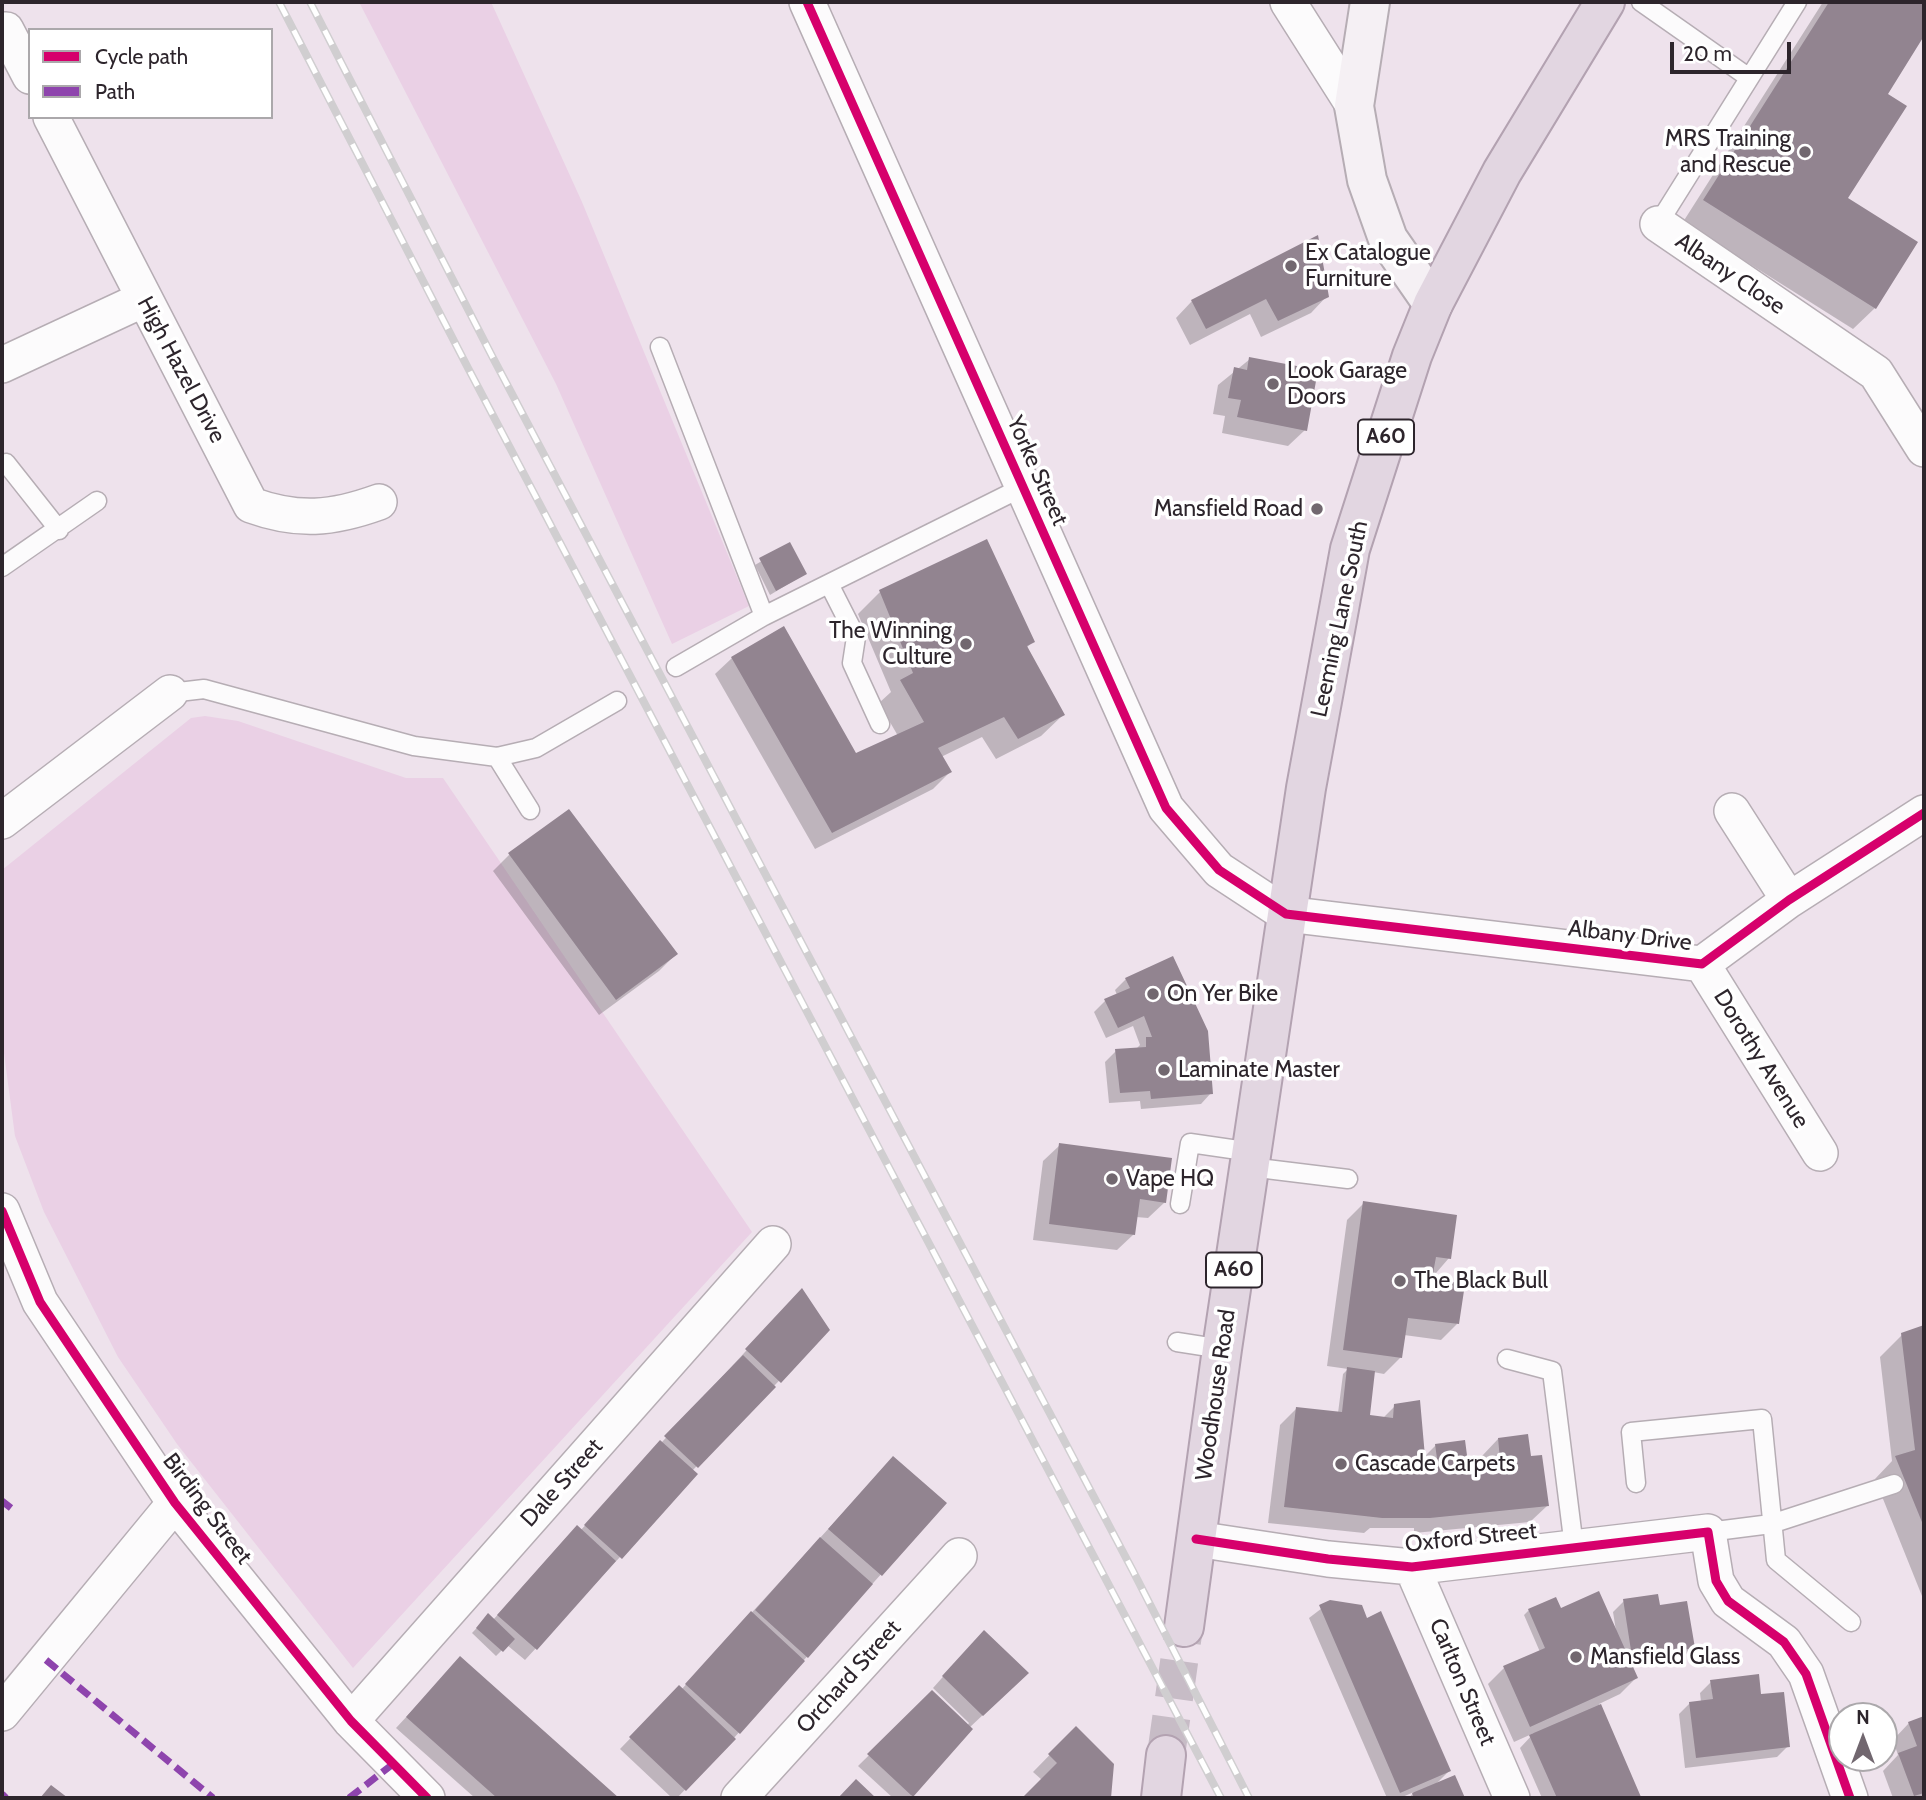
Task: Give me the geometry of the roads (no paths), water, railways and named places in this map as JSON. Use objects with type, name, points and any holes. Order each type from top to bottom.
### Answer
[{"type":"highway","name":"Leeming Lane South","points":[[1286,914],[1350,549],[1412,356],[1433,304],[1502,172],[1605,2]]},
{"type":"highway","name":"Woodhouse Road","points":[[1184,1627],[1286,914]]},
{"type":"highway","points":[[1161,1798],[1166,1755]]},
{"type":"main road","points":[[1370,2],[1354,106],[1367,180],[1388,239],[1433,304]]},
{"type":"street","name":"Yorke Street","points":[[807,2],[1166,808],[1219,870],[1286,914]]},
{"type":"street","points":[[1288,2],[1354,106]]},
{"type":"street","points":[[2,30],[6,30],[28,72]]},
{"type":"street","name":"High Hazel Drive","points":[[52,119],[251,505],[281,516],[343,515],[379,502]]},
{"type":"street","name":"Albany Close","points":[[1658,224],[1876,373],[1924,449]]},
{"type":"street","points":[[2,365],[144,299]]},
{"type":"street","points":[[2,821],[170,694]]},
{"type":"street","points":[[1732,811],[1789,900]]},
{"type":"street","name":"Albany Drive","points":[[1286,914],[1702,964],[1789,900],[1924,813]]},
{"type":"street","name":"Dorothy Avenue","points":[[1702,964],[1820,1153]]},
{"type":"street","name":"Birding Street","points":[[2,1210],[40,1302],[175,1503],[351,1721],[427,1798]]},
{"type":"street","name":"Dale Street","points":[[351,1721],[773,1244]]},
{"type":"street","points":[[2,1713],[175,1503]]},
{"type":"street","points":[[1708,1532],[1716,1581],[1728,1601],[1784,1642],[1806,1674],[1850,1798]]},
{"type":"street","name":"Oxford Street","points":[[1196,1539],[1328,1559],[1412,1567],[1708,1532]]},
{"type":"street","name":"Orchard Street","points":[[739,1798],[959,1556]]},
{"type":"street","name":"Carlton Street","points":[[1412,1567],[1512,1798]]},
{"type":"lane","points":[[1641,2],[1748,77]]},
{"type":"lane","name":"Albany Close","points":[[1658,224],[1797,2]]},
{"type":"lane","points":[[660,347],[764,616]]},
{"type":"lane","points":[[6,463],[59,530]]},
{"type":"lane","points":[[676,667],[764,616],[1023,487]]},
{"type":"lane","points":[[2,567],[59,530],[97,501]]},
{"type":"lane","points":[[829,584],[856,637],[852,663],[880,724]]},
{"type":"lane","points":[[170,694],[204,690],[414,746],[497,757],[536,748],[617,701]]},
{"type":"lane","points":[[497,757],[530,810]]},
{"type":"lane","points":[[1180,1204],[1190,1143],[1348,1179]]},
{"type":"lane","points":[[1177,1342],[1222,1349]]},
{"type":"lane","points":[[1507,1359],[1552,1371],[1574,1547]]},
{"type":"lane","points":[[1636,1483],[1631,1432],[1762,1419],[1776,1560],[1851,1622]]},
{"type":"lane","points":[[1708,1532],[1772,1524],[1894,1484]]},
{"type":"tunnel","points":[[1166,1755],[1184,1627]]},
{"type":"railway","points":[[279,2],[468,368],[1221,1798]]},
{"type":"railway","points":[[310,2],[492,356],[1133,1571],[1249,1798]]},
{"type":"place","name":"MRS Training and Rescue","points":[[1805,152]]},
{"type":"place","name":"Ex Catalogue Furniture","points":[[1291,266]]},
{"type":"place","name":"Look Garage Doors","points":[[1273,384]]},
{"type":"place","name":"Mansfield Road","points":[[1317,509]]},
{"type":"place","name":"The Winning Culture","points":[[966,644]]},
{"type":"place","name":"On Yer Bike","points":[[1153,994]]},
{"type":"place","name":"Laminate Master","points":[[1164,1070]]},
{"type":"place","name":"Vape HQ","points":[[1112,1179]]},
{"type":"place","name":"The Black Bull","points":[[1400,1281]]},
{"type":"place","name":"Cascade Carpets","points":[[1341,1464]]},
{"type":"place","name":"Mansfield Glass","points":[[1576,1657]]}]
